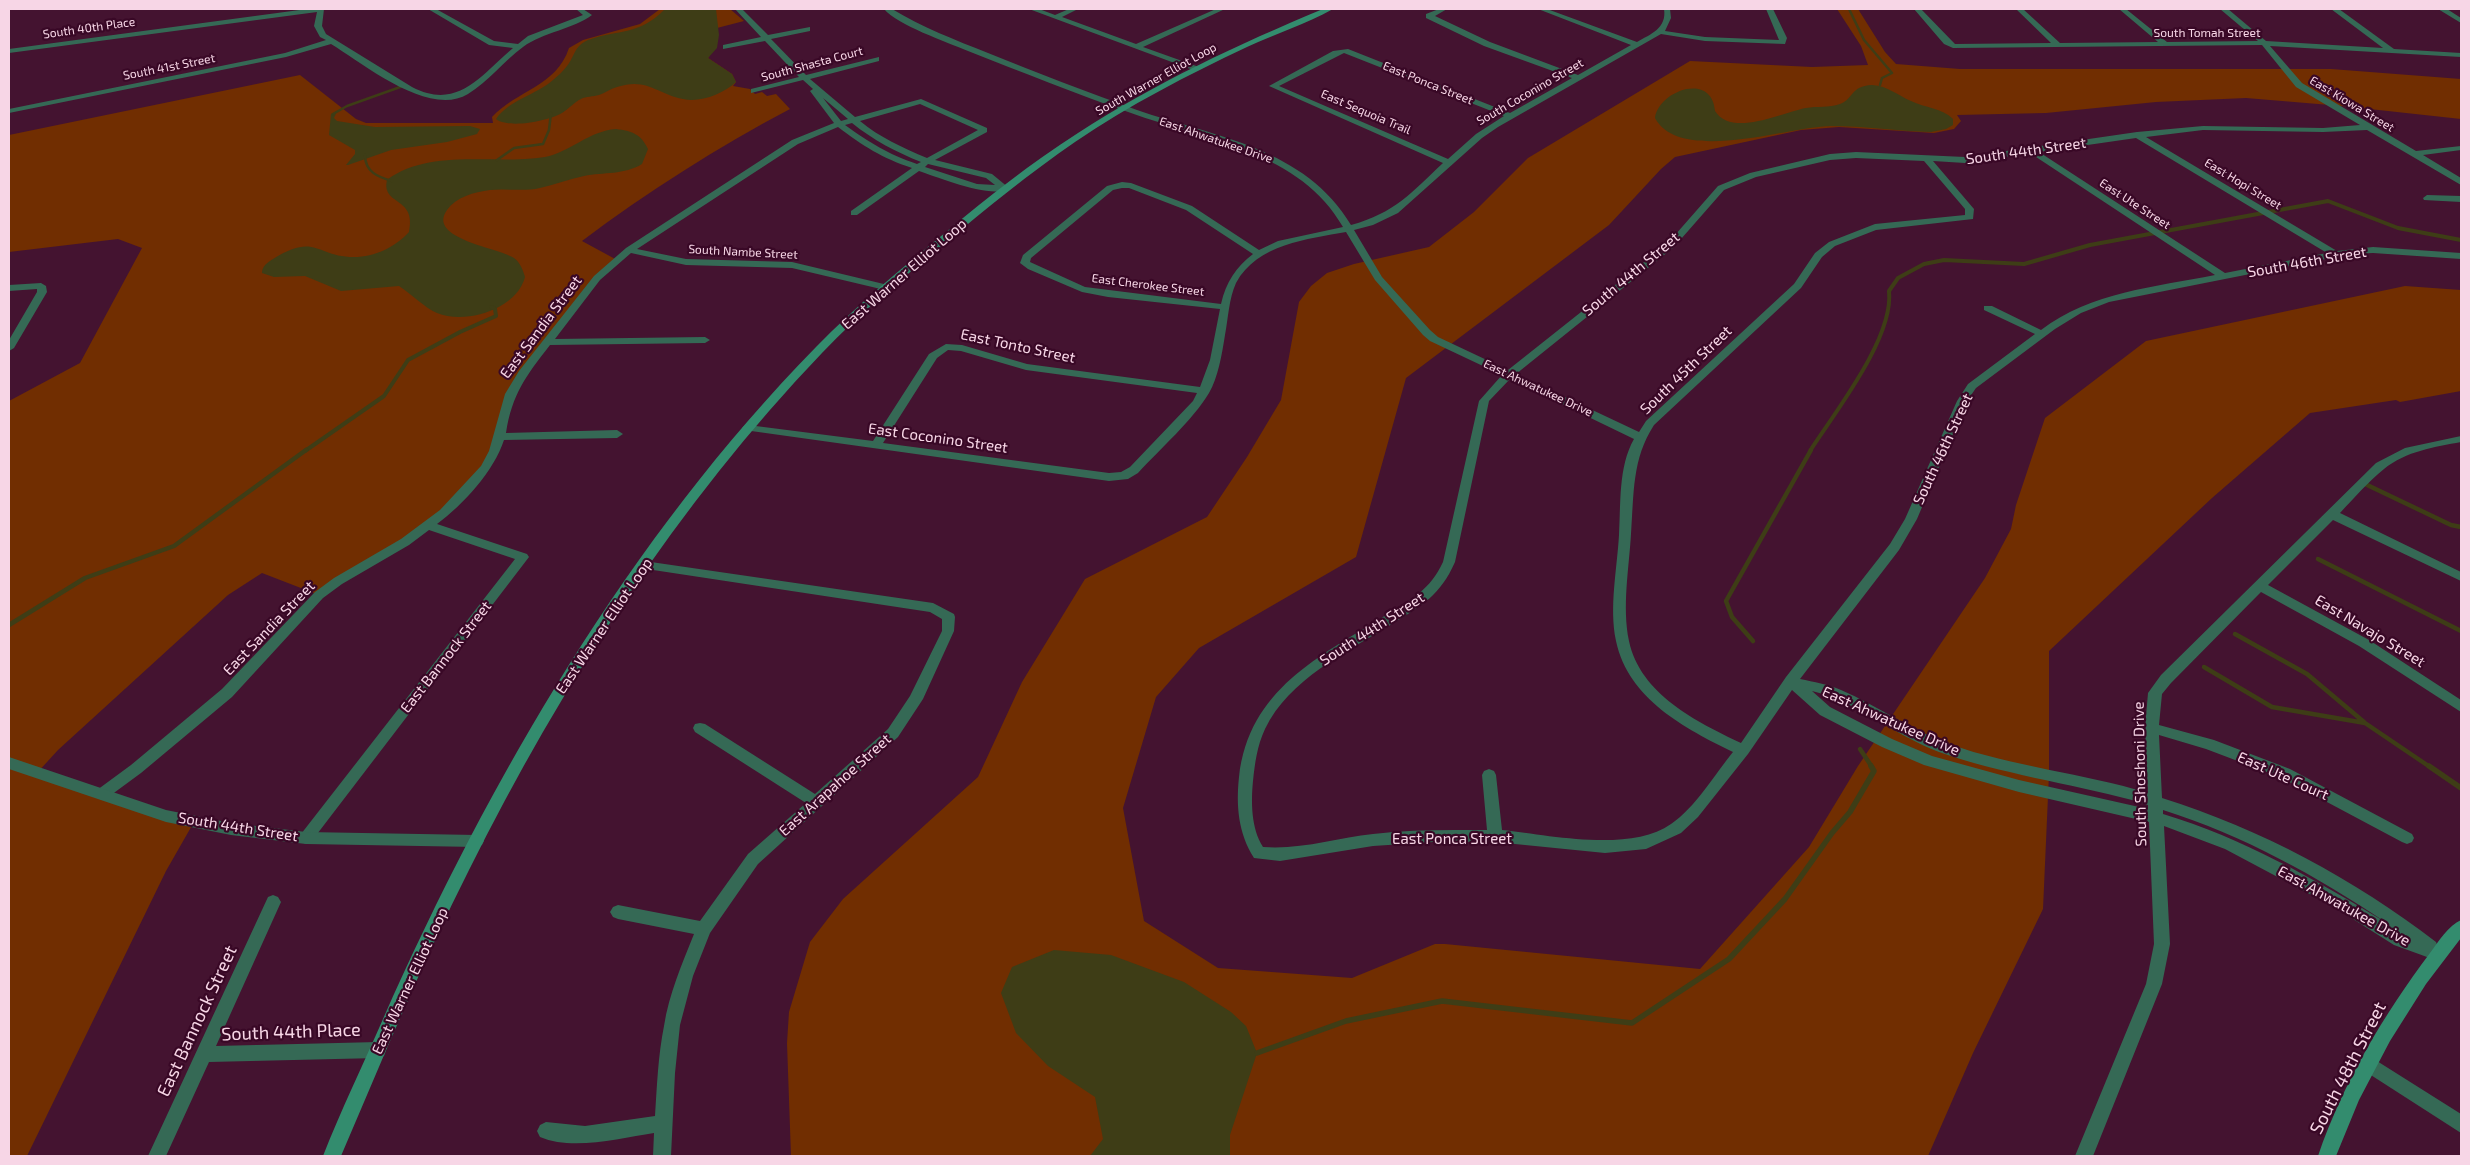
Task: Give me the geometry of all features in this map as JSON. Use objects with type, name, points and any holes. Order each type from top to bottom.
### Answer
[{"type":"main road","name":"South Warner Elliot Loop","points":[[1005,188],[1074,139],[1123,108],[1233,50],[1329,9]]},
{"type":"main road","name":"East Warner Elliot Loop","points":[[332,1156],[378,1050],[476,841],[577,663],[644,565],[697,492],[748,428],[818,351],[885,287],[1005,188]]},
{"type":"main road","name":"South 48th Street","points":[[2327,1156],[2369,1064],[2403,1004],[2438,954],[2461,927]]},
{"type":"street","points":[[321,9],[318,26],[323,35],[332,42],[414,92],[434,97],[455,97],[465,93],[519,46],[546,30],[581,20],[588,15],[580,9]]},
{"type":"street","name":"South 40th Place","points":[[9,50],[321,9]]},
{"type":"street","points":[[431,9],[484,40],[499,45],[519,46]]},
{"type":"street","points":[[738,9],[805,78],[854,120],[881,140],[922,164],[989,176],[1005,188]]},
{"type":"street","name":"East Ahwatukee Drive","points":[[887,9],[905,20],[942,37],[1123,108],[1260,154],[1280,163],[1320,188],[1336,205],[1378,277],[1423,330],[1441,342],[1642,438]]},
{"type":"street","points":[[1033,9],[1196,69]]},
{"type":"street","points":[[1056,17],[1075,9]]},
{"type":"street","points":[[1136,47],[1221,9]]},
{"type":"street","points":[[1444,9],[1429,16],[1488,44],[1579,78]]},
{"type":"street","points":[[1541,9],[1638,45]]},
{"type":"street","points":[[1667,9],[1669,14],[1666,24],[1660,32],[1705,39],[1782,42],[1783,38],[1770,9]]},
{"type":"street","name":"South Tomah Street","points":[[1917,9],[1947,42],[1953,46],[2266,44],[2461,55]]},
{"type":"street","points":[[2019,9],[2058,45]]},
{"type":"street","points":[[2122,9],[2164,44]]},
{"type":"street","name":"East Kiowa Street","points":[[2224,9],[2266,44],[2298,85],[2461,182]]},
{"type":"street","points":[[2335,9],[2391,50]]},
{"type":"street","points":[[2442,9],[2461,21]]},
{"type":"street","points":[[726,47],[807,29]]},
{"type":"street","name":"South Coconino Street","points":[[1124,476],[1134,470],[1197,402],[1205,390],[1213,372],[1231,284],[1237,271],[1258,253],[1295,239],[1370,223],[1390,214],[1479,136],[1660,32]]},
{"type":"street","name":"South 41st Street","points":[[9,111],[286,55],[332,42]]},
{"type":"street","name":"East Sequoia Trail","points":[[1345,51],[1327,58],[1273,86],[1449,162]]},
{"type":"street","name":"East Ponca Street","points":[[1345,51],[1512,116]]},
{"type":"street","name":"South Shasta Court","points":[[754,91],[876,59]]},
{"type":"street","points":[[805,78],[839,124],[868,146],[922,164],[976,187],[1005,188]]},
{"type":"street","name":"East Sandia Street","points":[[102,794],[136,769],[228,693],[320,595],[338,581],[405,542],[444,512],[485,468],[500,437],[503,416],[510,394],[524,372],[597,278],[629,250],[795,142],[839,124],[921,101],[984,130],[922,164]]},
{"type":"street","name":"South 44th Street","points":[[1259,853],[1250,841],[1245,807],[1245,770],[1253,736],[1267,712],[1285,689],[1309,670],[1420,600],[1440,582],[1449,562],[1484,400],[1509,374],[1670,245],[1721,188],[1753,175],[1830,157],[1856,155],[1965,160],[2033,152],[2137,135],[2203,128],[2323,130],[2368,127]]},
{"type":"street","name":"East Hopi Street","points":[[2137,135],[2336,254]]},
{"type":"street","points":[[2414,154],[2461,148]]},
{"type":"street","name":"East Ute Street","points":[[2033,152],[2224,277]]},
{"type":"street","name":"South 45th Street","points":[[1743,750],[1693,726],[1670,710],[1645,686],[1625,653],[1622,633],[1622,583],[1630,469],[1635,447],[1650,423],[1798,286],[1818,255],[1832,244],[1875,227],[1970,216],[1968,209],[1927,159]]},
{"type":"street","points":[[854,213],[922,164]]},
{"type":"street","name":"East Cherokee Street","points":[[1225,307],[1108,294],[1082,288],[1031,267],[1025,263],[1026,257],[1110,188],[1122,185],[1189,208],[1258,253]]},
{"type":"street","points":[[2427,198],[2461,199]]},
{"type":"street","name":"South Nambe Street","points":[[629,250],[686,262],[792,265],[885,287]]},
{"type":"street","name":"South 46th Street","points":[[1646,843],[1676,829],[1693,813],[1743,750],[1791,681],[1895,547],[1911,519],[1962,402],[1972,386],[2042,334],[2091,304],[2336,254],[2373,250],[2461,256]]},
{"type":"street","points":[[9,288],[41,286],[42,292],[9,348]]},
{"type":"street","points":[[1988,308],[2042,334]]},
{"type":"street","points":[[548,342],[705,340]]},
{"type":"street","name":"East Tonto Street","points":[[876,445],[933,356],[946,347],[962,348],[1026,367],[1205,390]]},
{"type":"street","name":"East Coconino Street","points":[[748,428],[1109,477],[1124,476]]},
{"type":"street","points":[[500,437],[618,434]]},
{"type":"street","name":"South Shoshoni Drive","points":[[2084,1156],[2154,984],[2162,944],[2152,728],[2155,693],[2166,679],[2259,586],[2392,456],[2411,448],[2461,439]]},
{"type":"street","points":[[2332,514],[2461,577]]},
{"type":"street","name":"East Bannock Street","points":[[306,838],[523,557],[426,526]]},
{"type":"street","name":"East Arapahoe Street","points":[[644,565],[933,608],[949,617],[948,631],[920,691],[893,733],[753,859],[704,929],[685,976],[672,1025],[663,1123],[662,1156]]},
{"type":"street","name":"East Navajo Street","points":[[2259,586],[2364,643],[2461,708]]},
{"type":"street","name":"East Ahwatukee Drive","points":[[1791,681],[1835,693],[1897,726],[1944,748],[2155,802],[2232,830],[2290,859],[2351,893],[2406,927],[2438,954]]},
{"type":"street","name":"East Ahwatukee Drive","points":[[1791,681],[1825,711],[1887,743],[1929,761],[2019,786],[2156,817],[2230,845],[2339,902],[2400,940],[2438,954]]},
{"type":"street","points":[[700,728],[816,802]]},
{"type":"street","name":"East Ute Court","points":[[2152,728],[2209,744],[2285,773],[2407,838]]},
{"type":"street","name":"South 44th Street","points":[[9,763],[166,816],[231,829],[306,838],[476,841]]},
{"type":"street","points":[[1489,775],[1496,836]]},
{"type":"street","name":"East Ponca Street","points":[[1259,853],[1280,855],[1393,839],[1496,836],[1605,847],[1646,843]]},
{"type":"street","name":"East Bannock Street","points":[[157,1156],[273,902]]},
{"type":"street","points":[[618,912],[704,929]]},
{"type":"street","name":"South 44th Place","points":[[204,1054],[378,1050]]},
{"type":"street","points":[[2369,1064],[2461,1124]]},
{"type":"street","points":[[546,1131],[585,1135],[663,1123]]},
{"type":"shaded area","points":[[660,9],[730,9],[744,21],[717,28],[717,44],[708,58],[732,74],[736,82],[733,86],[750,89],[755,94],[762,92],[767,96],[776,94],[790,109],[683,171],[582,241],[617,260],[597,278],[524,372],[495,451],[444,513],[319,595],[262,573],[228,595],[58,750],[37,773],[194,822],[166,871],[27,1156],[9,1156],[9,401],[80,363],[142,248],[118,239],[9,252],[9,135],[300,75],[356,119],[366,123],[493,123],[492,117],[502,108],[546,80],[563,61],[569,48],[583,40],[640,24]]},
{"type":"shaded area","points":[[665,9],[716,9],[719,35],[717,48],[708,58],[732,74],[736,82],[711,97],[697,100],[674,97],[644,85],[627,84],[599,95],[583,98],[562,113],[548,119],[519,124],[502,122],[496,119],[501,112],[515,102],[539,90],[557,77],[583,42],[637,28],[655,18]]},
{"type":"shaded area","points":[[1837,9],[1858,9],[1885,52],[1896,64],[1960,69],[2331,69],[2461,79],[2461,119],[2246,98],[2156,102],[2046,113],[1957,115],[1961,121],[1954,129],[1934,133],[1839,127],[1801,130],[1675,157],[1661,169],[1609,225],[1406,378],[1356,557],[1199,648],[1156,697],[1123,808],[1144,921],[1218,968],[1352,978],[1435,944],[1445,944],[1700,969],[1809,847],[1858,766],[1985,578],[2011,529],[2016,505],[2045,418],[2146,341],[2405,286],[2461,290],[2461,391],[2400,402],[2396,400],[2310,413],[2212,498],[2049,651],[2049,774],[2043,909],[1973,1053],[1928,1156],[791,1156],[787,1043],[789,1012],[810,942],[843,899],[978,777],[1022,682],[1085,579],[1207,517],[1247,457],[1281,400],[1299,302],[1311,286],[1327,273],[1354,264],[1429,247],[1474,212],[1528,158],[1690,61],[1812,67],[1868,65],[1861,46]]},
{"type":"shaded area","points":[[1872,85],[1888,89],[1906,99],[1939,110],[1953,119],[1953,125],[1946,129],[1931,132],[1831,126],[1737,140],[1711,141],[1687,139],[1668,132],[1655,118],[1658,108],[1665,100],[1685,89],[1705,91],[1712,99],[1715,111],[1723,119],[1745,123],[1806,108],[1840,104],[1848,99],[1856,90]]},
{"type":"shaded area","points":[[337,111],[334,118],[337,121],[375,127],[470,126],[480,129],[477,134],[447,142],[391,150],[346,165],[355,154],[355,150],[329,135],[331,114]]},
{"type":"shaded area","points":[[616,129],[631,132],[642,140],[648,149],[642,164],[628,170],[584,176],[534,189],[478,192],[460,198],[447,210],[443,220],[447,228],[455,235],[514,258],[522,269],[525,277],[520,288],[512,298],[489,312],[462,317],[449,316],[432,311],[399,286],[341,291],[305,276],[274,277],[262,273],[264,266],[269,261],[298,247],[315,248],[341,256],[362,257],[391,247],[409,232],[410,220],[408,212],[389,194],[387,188],[387,180],[404,170],[423,164],[443,161],[545,157],[563,151],[588,137]]},
{"type":"shaded area","points":[[1054,950],[1111,955],[1184,982],[1231,1012],[1246,1026],[1257,1053],[1230,1135],[1230,1156],[1090,1156],[1103,1139],[1095,1097],[1048,1066],[1016,1033],[1001,993],[1012,967]]},
{"type":"waterway","points":[[1849,9],[1864,40],[1892,73],[1882,78],[1880,85]]},
{"type":"waterway","points":[[333,114],[347,106],[403,86]]},
{"type":"waterway","points":[[497,160],[514,148],[543,144],[549,130],[551,113]]},
{"type":"waterway","points":[[365,155],[367,166],[373,173],[392,181]]},
{"type":"waterway","points":[[1810,451],[1847,396],[1873,352],[1888,310],[1889,291],[1898,278],[1924,264],[1944,260],[2024,264],[2090,245],[2328,201],[2398,228],[2461,240]]},
{"type":"waterway","points":[[305,451],[384,396],[408,360],[460,332],[496,316],[495,309],[491,307]]},
{"type":"waterway","points":[[9,625],[85,578],[174,546],[306,450]]},
{"type":"waterway","points":[[1753,641],[1732,617],[1726,601],[1811,450]]},
{"type":"waterway","points":[[2363,483],[2451,525],[2461,527]]},
{"type":"waterway","points":[[2318,559],[2461,631]]},
{"type":"waterway","points":[[2235,634],[2307,674],[2364,722]]},
{"type":"waterway","points":[[2204,667],[2272,707],[2365,723],[2430,767]]},
{"type":"waterway","points":[[1860,749],[1872,767]]},
{"type":"waterway","points":[[1257,1053],[1346,1021],[1442,1001],[1632,1023],[1729,959],[1785,899],[1832,833],[1850,812],[1874,771],[1871,766]]},
{"type":"waterway","points":[[2429,766],[2461,788]]}]
